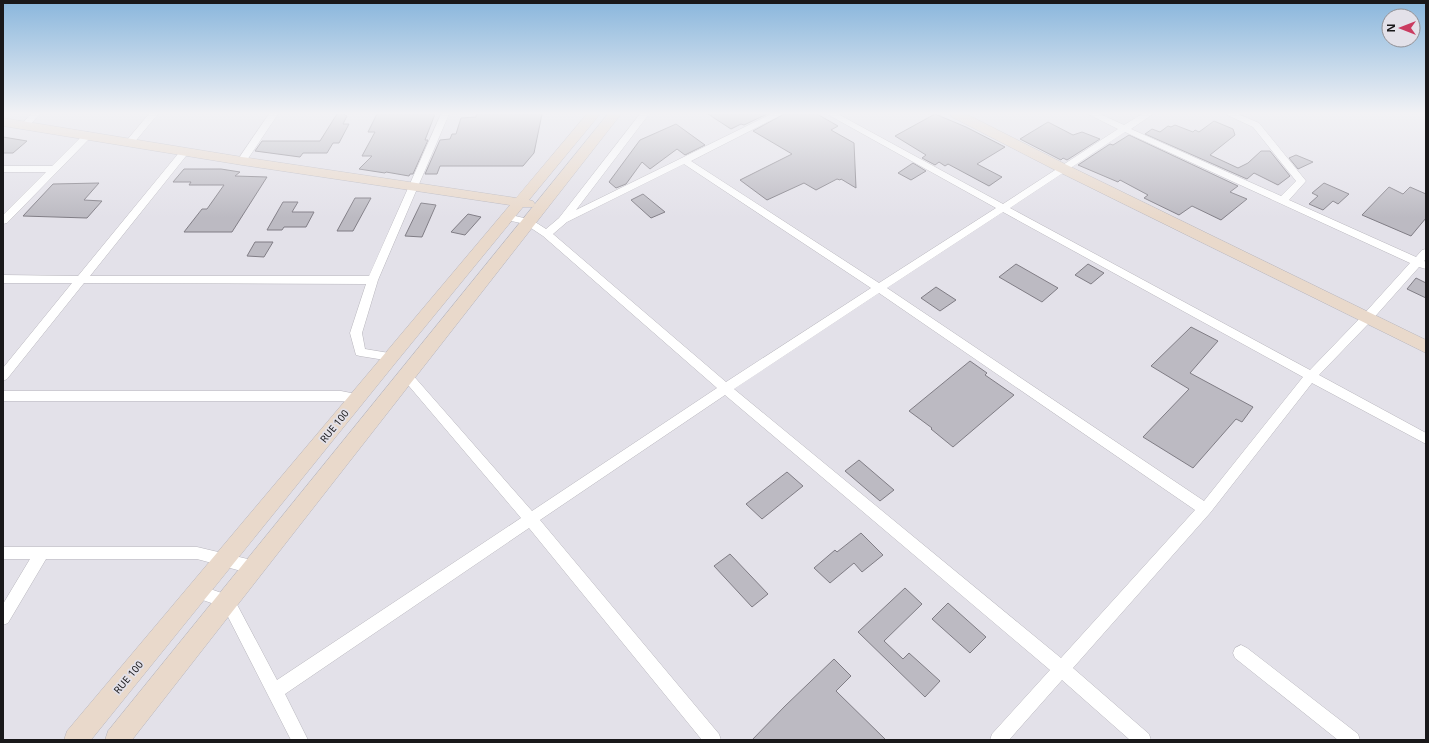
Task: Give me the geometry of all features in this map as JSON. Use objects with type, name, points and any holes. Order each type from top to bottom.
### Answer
[{"type":"street","points":[[3,221],[74,149]]},
{"type":"street","points":[[171,149],[242,161],[541,206]]},
{"type":"street","points":[[242,161],[250,149]]},
{"type":"street","points":[[391,357],[360,352],[356,332],[373,280],[430,149]]},
{"type":"street","name":"RUE 100","points":[[76,740],[357,398],[565,149]]},
{"type":"street","points":[[117,740],[256,568],[587,149]]},
{"type":"street","points":[[547,234],[563,220],[618,149]]},
{"type":"street","points":[[563,220],[710,149]]},
{"type":"street","points":[[893,149],[1426,439]]},
{"type":"street","points":[[1024,149],[1426,347]]},
{"type":"street","points":[[275,691],[726,389],[1093,149]]},
{"type":"street","points":[[1167,149],[1421,264]]},
{"type":"street","points":[[1275,149],[1301,181],[1282,201]]},
{"type":"street","points":[[3,376],[185,151]]},
{"type":"street","points":[[685,161],[879,288],[1205,509]]},
{"type":"street","points":[[3,169],[54,169]]},
{"type":"street","points":[[507,217],[528,222],[547,234],[726,389],[1062,669],[1143,740]]},
{"type":"street","points":[[998,740],[1205,509],[1310,377],[1421,264],[1426,252]]},
{"type":"street","points":[[3,279],[373,280]]},
{"type":"street","points":[[407,376],[531,520],[713,740]]},
{"type":"street","points":[[3,396],[341,396],[357,398]]},
{"type":"street","points":[[3,553],[197,553],[226,559],[256,568]]},
{"type":"street","points":[[3,618],[42,553]]},
{"type":"street","points":[[199,592],[228,602],[300,740]]},
{"type":"street","points":[[1241,653],[1352,740]]},
{"type":"building","points":[[3,149],[18,149],[13,153],[3,153]]},
{"type":"building","points":[[257,149],[330,149],[327,153],[303,153],[300,157],[255,151]]},
{"type":"building","points":[[366,149],[424,149],[413,174],[410,174],[409,176],[359,169],[372,156],[362,156]]},
{"type":"building","points":[[436,149],[535,149],[534,153],[523,166],[440,166],[437,174],[425,174]]},
{"type":"building","points":[[634,149],[698,149],[685,155],[677,149],[650,169],[642,162],[626,184],[616,188],[609,182]]},
{"type":"building","points":[[783,149],[854,149],[856,188],[841,179],[837,179],[816,190],[804,183],[767,200],[740,180],[792,154]]},
{"type":"building","points":[[916,149],[1002,149],[977,164],[1002,177],[989,186],[948,164],[945,166],[939,162],[935,165],[922,158],[926,155]]},
{"type":"building","points":[[1039,149],[1085,149],[1067,160],[1063,158],[1061,160]]},
{"type":"building","points":[[1103,149],[1158,149],[1238,186],[1230,192],[1247,199],[1221,220],[1192,206],[1179,215],[1144,198],[1148,195],[1120,180],[1118,182],[1078,165]]},
{"type":"building","points":[[1178,149],[1218,149],[1210,155],[1238,168],[1248,163],[1261,151],[1270,151],[1290,176],[1278,185],[1254,173],[1247,179]]},
{"type":"building","points":[[1296,155],[1313,162],[1298,169],[1289,158]]},
{"type":"building","points":[[913,163],[926,171],[911,180],[898,173]]},
{"type":"building","points":[[184,169],[221,169],[240,172],[235,176],[267,177],[232,232],[184,232],[202,209],[207,209],[224,185],[189,185],[191,182],[173,182]]},
{"type":"building","points":[[99,183],[84,200],[102,201],[87,218],[23,216],[53,184]]},
{"type":"building","points":[[1324,183],[1349,194],[1338,204],[1333,201],[1323,210],[1309,204],[1318,196],[1312,193]]},
{"type":"building","points":[[1389,187],[1403,194],[1410,187],[1426,194],[1426,218],[1411,236],[1362,215]]},
{"type":"building","points":[[643,194],[665,212],[651,218],[631,200]]},
{"type":"building","points":[[355,198],[371,198],[353,231],[337,231]]},
{"type":"building","points":[[283,202],[298,202],[292,212],[314,212],[306,227],[284,227],[282,230],[267,230]]},
{"type":"building","points":[[421,203],[436,205],[422,237],[405,236]]},
{"type":"building","points":[[468,214],[481,217],[465,235],[451,232]]},
{"type":"building","points":[[255,242],[273,242],[264,257],[247,256]]},
{"type":"building","points":[[1016,264],[1058,288],[1042,302],[999,277]]},
{"type":"building","points":[[1088,264],[1104,273],[1091,284],[1075,275]]},
{"type":"building","points":[[1416,278],[1426,283],[1426,298],[1407,289]]},
{"type":"building","points":[[936,287],[956,300],[940,311],[921,298]]},
{"type":"building","points":[[1191,327],[1218,341],[1190,373],[1253,407],[1242,422],[1236,419],[1193,468],[1143,437],[1189,389],[1151,366]]},
{"type":"building","points":[[970,361],[987,373],[985,375],[1014,395],[953,447],[931,429],[932,428],[909,411]]},
{"type":"building","points":[[859,460],[894,490],[880,501],[845,471]]},
{"type":"building","points":[[787,472],[803,486],[762,519],[746,504]]},
{"type":"building","points":[[861,533],[883,555],[862,572],[854,563],[830,583],[814,568],[835,550],[837,552]]},
{"type":"building","points":[[730,554],[768,594],[752,607],[714,566]]},
{"type":"building","points":[[905,588],[922,604],[884,641],[903,659],[909,653],[940,681],[925,697],[858,632]]},
{"type":"building","points":[[948,603],[986,637],[970,653],[932,619]]},
{"type":"building","points":[[834,659],[851,676],[836,691],[886,740],[752,740],[785,706]]}]
